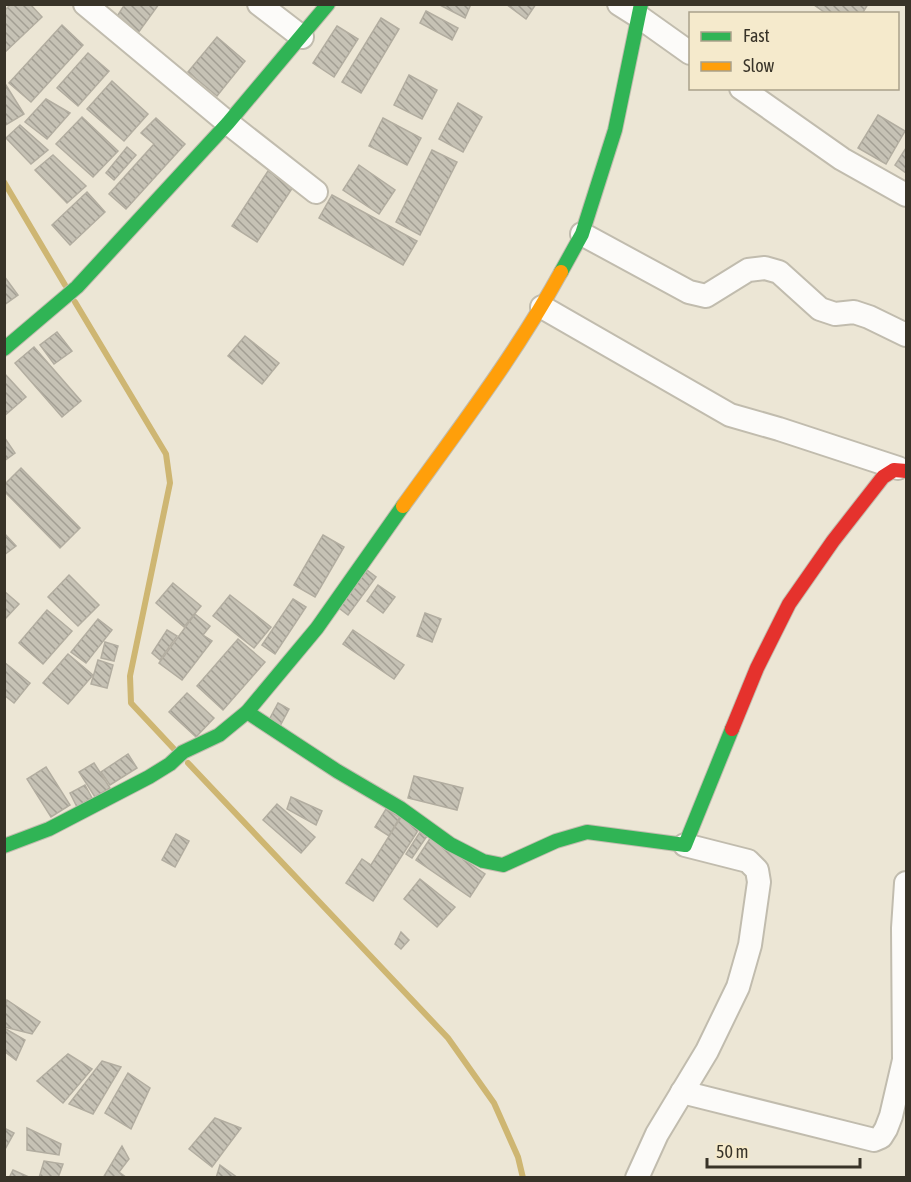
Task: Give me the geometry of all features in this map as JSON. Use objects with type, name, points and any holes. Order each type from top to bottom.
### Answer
[{"type":"street","points":[[85,4],[228,123],[316,192]]},
{"type":"street","points":[[259,4],[302,37]]},
{"type":"street","points":[[4,349],[77,287],[228,123],[328,4]]},
{"type":"street","points":[[4,846],[49,829],[149,777],[183,753],[219,735],[247,712],[317,628],[542,307],[582,234],[615,130],[633,8],[689,52]]},
{"type":"street","points":[[744,90],[842,159],[906,195]]},
{"type":"street","points":[[582,234],[689,292],[706,296],[748,270],[765,268],[779,272],[820,309],[835,314],[854,312],[906,335]]},
{"type":"street","points":[[542,307],[730,415],[902,470]]},
{"type":"street","points":[[685,845],[757,668],[789,604],[833,541],[883,477],[891,470],[902,470]]},
{"type":"street","points":[[247,712],[329,766],[400,808],[450,844],[483,861],[503,865],[556,841],[587,832],[685,845],[748,861],[757,870],[759,882],[750,945],[738,987],[706,1051],[657,1134],[637,1178]]},
{"type":"street","points":[[682,1092],[874,1140],[881,1137],[891,1116],[904,1060],[903,928],[906,883]]},
{"type":"building","points":[[11,4],[30,4],[42,17],[4,53],[4,11]]},
{"type":"building","points":[[125,4],[159,4],[138,33],[116,18]]},
{"type":"building","points":[[438,4],[471,4],[465,18]]},
{"type":"building","points":[[506,4],[536,4],[526,19]]},
{"type":"building","points":[[868,4],[863,12],[824,12],[814,5]]},
{"type":"building","points":[[426,11],[458,28],[452,40],[420,23]]},
{"type":"building","points":[[381,18],[399,29],[361,93],[342,82]]},
{"type":"building","points":[[62,25],[83,45],[31,102],[9,83]]},
{"type":"building","points":[[337,26],[358,39],[334,77],[313,63]]},
{"type":"building","points":[[217,37],[245,61],[217,96],[188,72]]},
{"type":"building","points":[[88,53],[109,71],[78,106],[57,88]]},
{"type":"building","points":[[409,75],[437,90],[422,119],[394,105]]},
{"type":"building","points":[[112,81],[148,114],[124,141],[87,109]]},
{"type":"building","points":[[4,82],[24,114],[4,126]]},
{"type":"building","points":[[46,99],[70,113],[47,139],[25,122]]},
{"type":"building","points":[[458,103],[482,117],[463,152],[439,139]]},
{"type":"building","points":[[878,115],[905,131],[886,164],[858,148]]},
{"type":"building","points":[[82,117],[118,151],[93,177],[56,144]]},
{"type":"building","points":[[156,118],[185,144],[126,209],[109,194],[154,144],[141,133]]},
{"type":"building","points":[[383,118],[421,138],[407,165],[369,146]]},
{"type":"building","points":[[20,125],[48,150],[31,164],[6,138]]},
{"type":"building","points":[[127,147],[136,155],[114,180],[106,173]]},
{"type":"building","points":[[906,148],[906,173],[895,165]]},
{"type":"building","points":[[432,150],[457,162],[420,235],[396,222]]},
{"type":"building","points":[[53,155],[86,186],[67,203],[35,170]]},
{"type":"building","points":[[359,165],[395,190],[379,214],[343,190]]},
{"type":"building","points":[[268,171],[293,187],[257,242],[232,226]]},
{"type":"building","points":[[87,192],[105,212],[70,245],[52,225]]},
{"type":"building","points":[[332,195],[417,241],[403,265],[319,218]]},
{"type":"building","points":[[4,276],[18,295],[4,305]]},
{"type":"building","points":[[57,332],[72,351],[54,364],[40,345]]},
{"type":"building","points":[[245,336],[279,363],[262,384],[228,356]]},
{"type":"building","points":[[34,347],[81,401],[62,417],[15,363]]},
{"type":"building","points":[[4,373],[26,397],[4,416]]},
{"type":"building","points":[[4,437],[15,453],[4,461]]},
{"type":"building","points":[[21,468],[80,528],[60,548],[4,491],[4,485]]},
{"type":"building","points":[[4,533],[16,546],[4,555]]},
{"type":"building","points":[[323,535],[344,547],[315,597],[294,585]]},
{"type":"building","points":[[367,570],[376,577],[348,615],[339,608]]},
{"type":"building","points":[[69,575],[99,605],[78,626],[48,597]]},
{"type":"building","points":[[173,583],[201,606],[184,627],[156,603]]},
{"type":"building","points":[[378,585],[395,597],[383,613],[367,601]]},
{"type":"building","points":[[4,591],[19,604],[4,620]]},
{"type":"building","points":[[230,595],[271,627],[254,648],[213,616]]},
{"type":"building","points":[[293,599],[306,607],[275,654],[262,645]]},
{"type":"building","points":[[47,610],[72,631],[43,664],[19,643]]},
{"type":"building","points":[[425,613],[441,619],[432,642],[417,636]]},
{"type":"building","points":[[195,614],[210,626],[203,635],[212,641],[182,680],[159,663]]},
{"type":"building","points":[[98,619],[112,630],[86,663],[71,652]]},
{"type":"building","points":[[167,630],[177,636],[160,660],[152,653]]},
{"type":"building","points":[[353,630],[404,665],[394,679],[343,644]]},
{"type":"building","points":[[238,639],[265,662],[223,710],[197,686]]},
{"type":"building","points":[[105,642],[118,646],[114,661],[101,658]]},
{"type":"building","points":[[68,654],[93,675],[68,704],[43,683]]},
{"type":"building","points":[[98,660],[113,665],[107,688],[91,684]]},
{"type":"building","points":[[4,662],[30,683],[14,703],[4,695]]},
{"type":"building","points":[[187,693],[214,718],[196,737],[169,712]]},
{"type":"building","points":[[278,703],[289,709],[280,726],[269,720]]},
{"type":"building","points":[[128,754],[137,768],[110,785],[101,772]]},
{"type":"building","points":[[94,763],[110,788],[95,797],[79,772]]},
{"type":"building","points":[[46,767],[70,805],[51,817],[27,779]]},
{"type":"building","points":[[414,776],[463,788],[457,810],[408,798]]},
{"type":"building","points":[[85,785],[92,798],[77,807],[70,793]]},
{"type":"building","points":[[291,797],[322,811],[316,825],[287,809]]},
{"type":"building","points":[[277,804],[315,837],[301,853],[263,820]]},
{"type":"building","points":[[386,809],[400,817],[389,836],[375,827]]},
{"type":"building","points":[[401,817],[419,829],[373,901],[346,883],[362,859],[371,865]]},
{"type":"building","points":[[420,832],[427,836],[412,858],[406,854]]},
{"type":"building","points":[[176,834],[189,841],[175,867],[162,860]]},
{"type":"building","points":[[431,837],[485,874],[470,897],[416,860]]},
{"type":"building","points":[[420,879],[455,907],[437,927],[404,899]]},
{"type":"building","points":[[401,932],[409,940],[401,949],[395,944]]},
{"type":"building","points":[[7,1000],[40,1022],[32,1034],[4,1027]]},
{"type":"building","points":[[4,1028],[25,1040],[16,1060],[4,1051]]},
{"type":"building","points":[[68,1054],[92,1069],[63,1103],[37,1081]]},
{"type":"building","points":[[102,1061],[121,1067],[93,1114],[69,1104]]},
{"type":"building","points":[[128,1073],[150,1088],[131,1129],[105,1113]]},
{"type":"building","points":[[215,1118],[241,1128],[212,1167],[189,1149]]},
{"type":"building","points":[[4,1128],[14,1133],[4,1151]]},
{"type":"building","points":[[27,1128],[61,1144],[59,1155],[27,1150]]},
{"type":"building","points":[[122,1146],[129,1159],[119,1172],[127,1178],[103,1178]]},
{"type":"building","points":[[44,1161],[63,1164],[58,1178],[39,1178]]},
{"type":"building","points":[[220,1165],[238,1178],[216,1178]]},
{"type":"building","points":[[13,1170],[31,1178],[9,1178]]},
{"type":"waterway","points":[[4,182],[65,285]]},
{"type":"waterway","points":[[75,302],[166,454],[170,483],[130,676],[131,703],[174,749]]},
{"type":"waterway","points":[[188,763],[448,1038],[494,1103],[518,1157],[523,1178]]},
{"type":"traffic: fast","points":[[4,349],[77,287],[228,123],[328,4]]},
{"type":"traffic: fast","points":[[561,272],[582,234],[615,130],[641,4]]},
{"type":"traffic: fast","points":[[4,846],[49,829],[149,777],[170,764],[183,752],[219,735],[247,712],[317,628],[403,506]]},
{"type":"traffic: fast","points":[[247,712],[337,771],[400,808],[450,844],[483,861],[503,865],[556,841],[587,832],[685,845],[732,729]]},
{"type":"traffic: slow","points":[[403,506],[506,362],[561,272]]},
{"type":"traffic: jam","points":[[732,729],[757,668],[789,604],[833,541],[883,477],[894,470],[906,471]]}]
